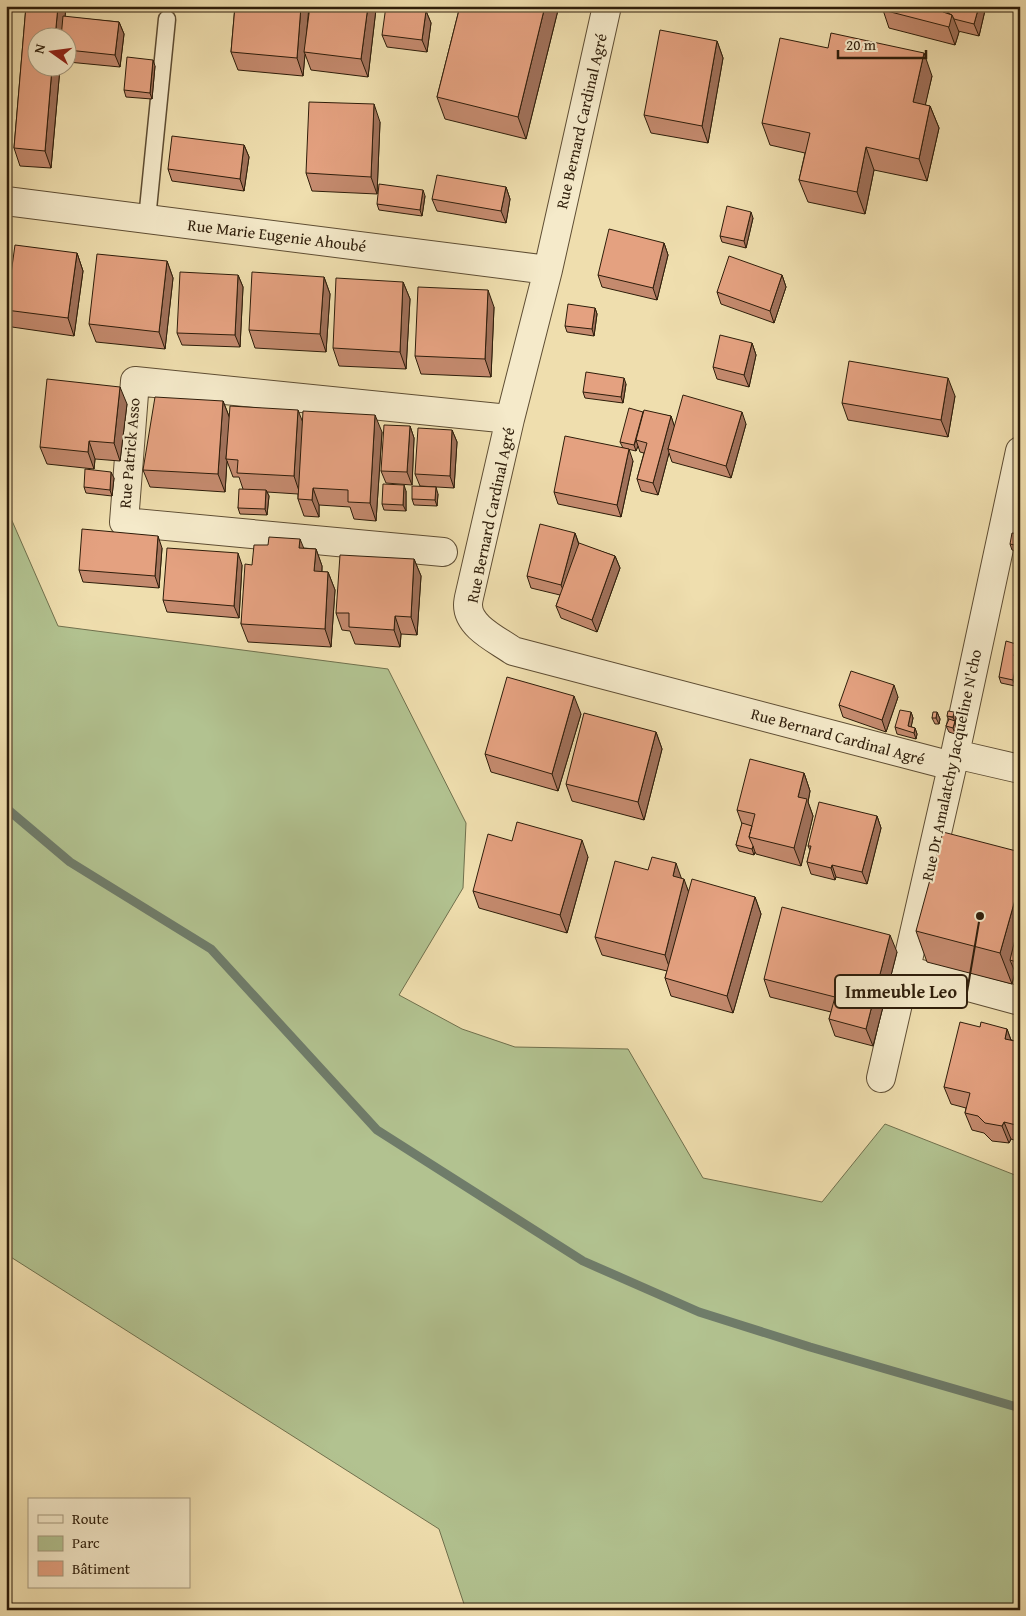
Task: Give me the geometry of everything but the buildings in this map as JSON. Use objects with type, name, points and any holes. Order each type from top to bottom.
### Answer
[{"type":"street","name":"Rue Bernard Cardinal Agré","points":[[607,6],[548,270],[510,419],[468,606],[472,620],[488,634],[513,651],[953,760],[1020,769]]},
{"type":"street","name":"Rue Marie Eugenie Ahoubé","points":[[6,201],[548,270]]},
{"type":"street","name":"Rue Patrick Asso","points":[[443,552],[124,522],[136,381],[510,419]]},
{"type":"street","name":"Rue Dr Amalatchy Jacqueline N'cho","points":[[881,1078],[1020,451]]},
{"type":"street","points":[[906,970],[1020,1002]]},
{"type":"lane","points":[[147,219],[167,19]]},
{"type":"green space","points":[[6,507],[58,626],[388,669],[466,823],[463,888],[399,995],[462,1029],[515,1047],[628,1049],[703,1178],[822,1202],[885,1124],[1020,1177],[1020,1610],[466,1610],[439,1529],[6,1254]]},
{"type":"waterway","points":[[6,808],[70,862],[211,949],[377,1130],[583,1261],[699,1312],[810,1347],[1020,1408]]},
{"type":"place","name":"Immeuble Leo","points":[[980,916]]}]
